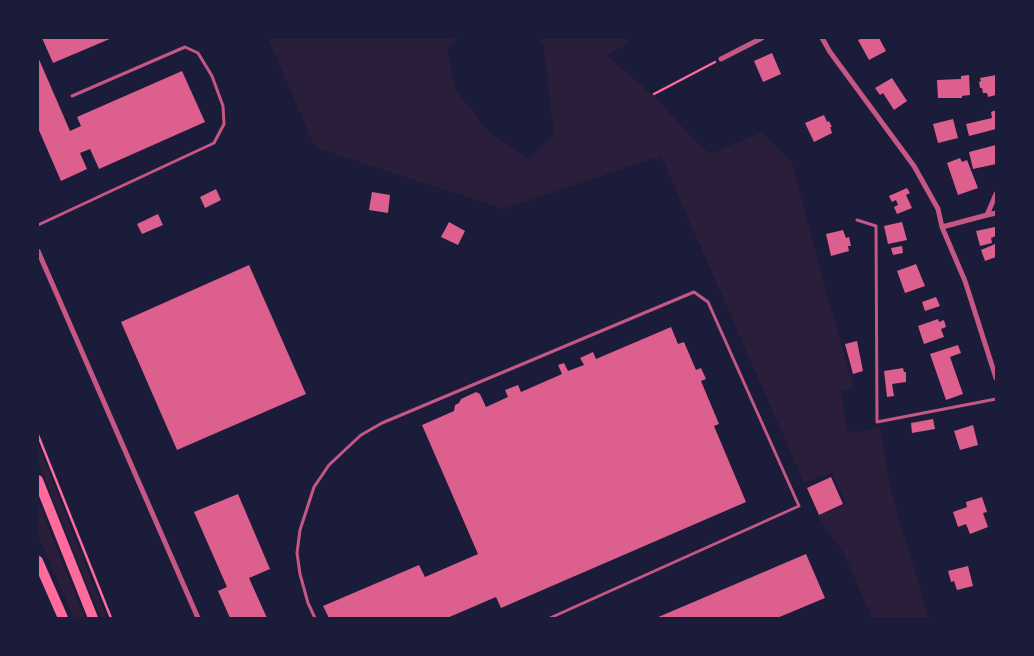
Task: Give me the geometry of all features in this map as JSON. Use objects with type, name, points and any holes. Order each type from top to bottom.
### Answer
[{"type":"main road","points":[[38,480],[93,618]]},
{"type":"main road","points":[[38,561],[63,618]]},
{"type":"street","points":[[721,59],[762,38]]},
{"type":"street","points":[[822,38],[830,52],[914,166],[938,209],[942,227],[965,281],[996,378]]},
{"type":"street","points":[[987,215],[996,194]]},
{"type":"street","points":[[942,227],[996,214]]},
{"type":"street","points":[[38,251],[198,618]]},
{"type":"lane","points":[[38,225],[214,143],[224,124],[224,106],[212,76],[198,54],[185,47],[72,96]]},
{"type":"lane","points":[[857,220],[876,226],[877,422],[996,399]]},
{"type":"lane","points":[[315,618],[308,603],[300,574],[297,553],[300,530],[314,487],[329,465],[361,435],[382,423],[694,292],[708,302],[799,506],[550,618]]},
{"type":"path","points":[[654,94],[721,59]]},
{"type":"path","points":[[38,435],[110,618]]},
{"type":"shaded area","points":[[268,38],[458,38],[447,48],[455,89],[488,131],[529,160],[554,135],[544,48],[537,38],[626,38],[629,43],[607,56],[656,98],[710,154],[763,132],[792,162],[854,388],[841,390],[847,430],[859,433],[880,426],[891,491],[929,618],[872,618],[844,554],[818,516],[846,504],[832,473],[804,483],[661,156],[503,209],[315,147]]},
{"type":"shaded area","points":[[38,444],[107,618],[101,618],[85,581],[38,462]]},
{"type":"shaded area","points":[[38,500],[85,618],[74,618],[38,535]]},
{"type":"building","points":[[42,38],[112,38],[53,63]]},
{"type":"building","points":[[863,38],[879,38],[886,51],[869,60],[858,40]]},
{"type":"building","points":[[772,53],[781,74],[763,82],[754,61]]},
{"type":"building","points":[[38,57],[70,131],[81,126],[77,117],[182,71],[205,122],[99,169],[90,149],[80,153],[87,169],[61,181],[38,128]]},
{"type":"building","points":[[969,75],[970,95],[962,96],[962,98],[938,98],[937,80],[961,79],[961,76]]},
{"type":"building","points":[[996,75],[996,95],[988,97],[987,93],[983,93],[982,88],[980,88],[980,78]]},
{"type":"building","points":[[892,78],[907,101],[894,110],[883,93],[880,95],[875,88]]},
{"type":"building","points":[[996,110],[996,129],[969,136],[966,124],[992,118],[991,112]]},
{"type":"building","points":[[824,115],[832,127],[830,127],[832,133],[814,142],[805,123]]},
{"type":"building","points":[[953,119],[958,138],[938,143],[933,124]]},
{"type":"building","points":[[996,145],[996,164],[973,169],[969,152]]},
{"type":"building","points":[[960,158],[962,162],[967,160],[978,188],[958,195],[947,163]]},
{"type":"building","points":[[907,188],[910,193],[906,195],[912,208],[897,214],[894,207],[898,205],[896,200],[892,202],[889,196]]},
{"type":"building","points":[[216,189],[221,200],[205,208],[200,197]]},
{"type":"building","points":[[372,192],[390,195],[388,213],[369,210]]},
{"type":"building","points":[[158,214],[163,225],[142,234],[137,224]]},
{"type":"building","points":[[449,222],[465,231],[458,245],[441,237]]},
{"type":"building","points":[[902,222],[907,240],[888,244],[884,226]]},
{"type":"building","points":[[995,227],[996,236],[991,238],[992,243],[980,246],[976,231]]},
{"type":"building","points":[[843,230],[846,238],[849,237],[851,246],[848,246],[849,251],[831,256],[826,234]]},
{"type":"building","points":[[995,244],[996,257],[985,261],[981,250]]},
{"type":"building","points":[[902,246],[903,253],[893,255],[891,248]]},
{"type":"building","points":[[916,264],[925,286],[905,293],[897,271]]},
{"type":"building","points":[[249,265],[306,394],[177,450],[121,322]]},
{"type":"building","points":[[936,297],[940,306],[925,311],[922,302]]},
{"type":"building","points":[[938,319],[939,322],[944,320],[946,327],[941,329],[944,337],[924,344],[918,326]]},
{"type":"building","points":[[671,327],[678,344],[684,342],[696,370],[701,368],[706,379],[701,381],[719,424],[714,426],[746,502],[501,608],[496,597],[447,618],[329,618],[323,606],[419,565],[425,577],[478,554],[422,425],[454,411],[455,405],[461,399],[476,392],[480,394],[486,407],[508,397],[505,390],[518,385],[521,392],[562,374],[558,365],[564,363],[568,371],[584,365],[580,358],[593,352],[596,359]]},
{"type":"building","points":[[857,341],[863,371],[853,374],[845,344]]},
{"type":"building","points":[[958,345],[961,353],[950,357],[963,394],[946,400],[930,354]]},
{"type":"building","points":[[903,368],[904,372],[906,372],[906,382],[892,384],[894,396],[887,397],[884,371]]},
{"type":"building","points":[[933,419],[935,429],[912,433],[911,423]]},
{"type":"building","points":[[973,425],[978,445],[960,450],[954,431]]},
{"type":"building","points":[[831,477],[843,504],[819,515],[807,488]]},
{"type":"building","points":[[238,494],[270,569],[249,578],[267,618],[230,618],[218,591],[227,587],[194,512]]},
{"type":"building","points":[[982,497],[987,512],[983,513],[988,527],[970,534],[966,524],[958,527],[953,512],[967,507],[966,502]]},
{"type":"building","points":[[806,554],[825,598],[777,618],[656,618]]},
{"type":"building","points":[[968,566],[973,586],[957,590],[954,581],[951,582],[948,571]]}]
